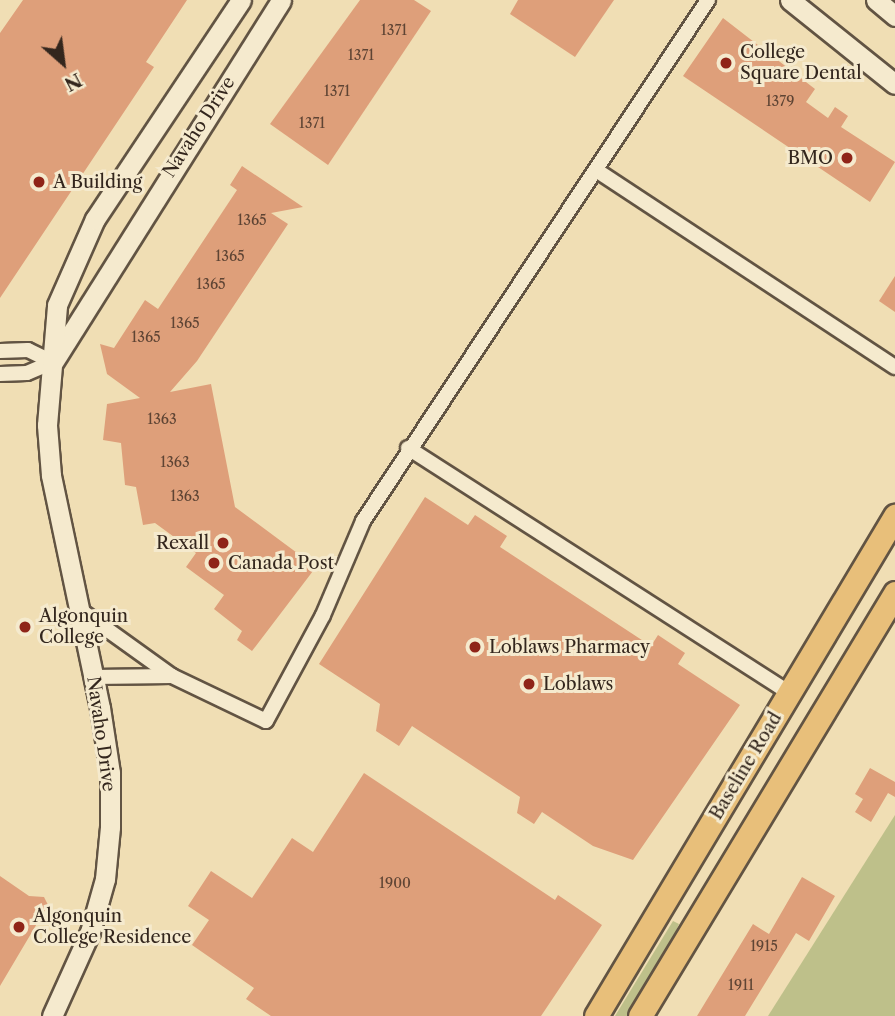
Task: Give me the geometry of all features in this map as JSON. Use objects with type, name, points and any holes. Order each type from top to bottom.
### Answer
[{"type":"main road","name":"Baseline Road","points":[[596,1016],[895,516]]},
{"type":"main road","name":"Baseline Road","points":[[640,1016],[818,715],[895,593]]},
{"type":"main road","points":[[789,693],[818,715]]},
{"type":"street","name":"Navaho Drive","points":[[52,1016],[90,932],[105,879],[110,773],[80,610],[51,475],[47,425],[57,305],[95,219],[241,0]]},
{"type":"street","name":"Navaho Drive","points":[[53,362],[281,0]]},
{"type":"street","points":[[80,610],[172,676],[266,722],[323,615],[363,521],[408,447],[708,0]]},
{"type":"street","points":[[790,0],[895,85]]},
{"type":"street","points":[[876,0],[895,16]]},
{"type":"street","points":[[596,170],[895,368]]},
{"type":"street","points":[[1,349],[28,350],[53,362]]},
{"type":"street","points":[[0,374],[27,373],[53,362]]},
{"type":"street","points":[[408,447],[789,693]]},
{"type":"street","points":[[93,677],[172,676]]},
{"type":"green space","points":[[895,815],[895,1016],[768,1016]]},
{"type":"green space","points":[[673,921],[679,924],[665,956],[628,1016],[615,1016]]},
{"type":"building","points":[[23,0],[187,0],[146,62],[154,67],[0,298],[0,33]]},
{"type":"building","points":[[360,0],[414,0],[431,11],[328,165],[270,124]]},
{"type":"building","points":[[518,0],[614,0],[575,57],[510,14]]},
{"type":"building","points":[[723,18],[815,89],[806,102],[828,118],[835,107],[848,116],[841,127],[895,162],[870,202],[683,76]]},
{"type":"building","points":[[242,166],[303,207],[271,213],[288,224],[197,361],[170,392],[211,384],[235,507],[316,567],[252,651],[237,640],[242,631],[214,609],[224,595],[186,567],[196,553],[155,523],[143,525],[136,487],[125,485],[121,443],[103,440],[107,404],[140,398],[107,374],[100,344],[114,348],[145,300],[158,309],[237,190],[230,185]]},
{"type":"building","points":[[895,276],[895,312],[879,301]]},
{"type":"building","name":"Loblaws","points":[[425,497],[468,525],[475,515],[507,536],[500,547],[651,646],[658,635],[685,653],[678,664],[740,705],[633,860],[593,846],[542,812],[534,824],[517,813],[520,797],[412,726],[399,746],[376,731],[380,704],[319,664]]},
{"type":"building","points":[[870,768],[895,782],[895,797],[888,793],[871,822],[855,812],[863,799],[855,794]]},
{"type":"building","points":[[364,773],[555,900],[558,895],[602,925],[541,1016],[271,1016],[246,999],[254,988],[192,945],[209,920],[188,906],[211,871],[252,898],[292,838],[313,852]]},
{"type":"building","name":"Algonquin College Residence","points":[[0,876],[29,896],[44,897],[48,905],[0,986]]},
{"type":"building","points":[[802,877],[835,896],[809,941],[796,933],[745,1016],[697,1016],[753,924],[769,934]]},
{"type":"place","name":"College Square Dental","points":[[726,63]]},
{"type":"place","name":"BMO","points":[[847,158]]},
{"type":"place","name":"A Building","points":[[39,182]]},
{"type":"place","name":"Rexall","points":[[223,543]]},
{"type":"place","name":"Canada Post","points":[[214,563]]},
{"type":"place","name":"Algonquin College","points":[[25,627]]},
{"type":"place","name":"Loblaws Pharmacy","points":[[475,647]]},
{"type":"place","name":"Loblaws","points":[[529,684]]},
{"type":"place","name":"Algonquin College Residence","points":[[19,927]]}]
